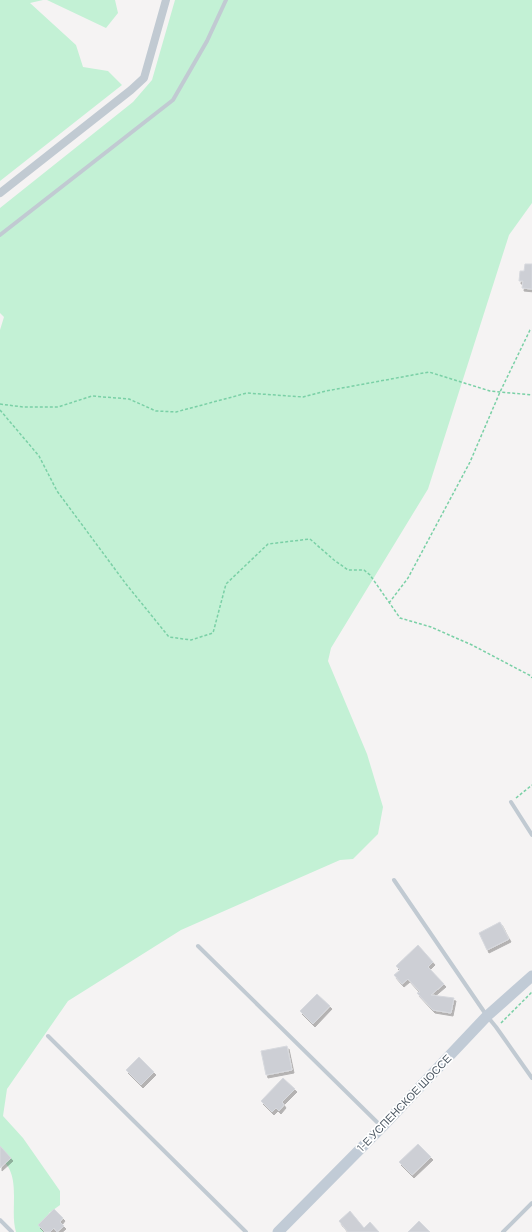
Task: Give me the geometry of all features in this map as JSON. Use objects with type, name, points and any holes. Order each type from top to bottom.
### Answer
[{"type":"main road","name":"1-Е УСПЕНСКОЕ ШОССЕ","points":[[278,1232],[382,1127],[486,1016],[532,976]]},
{"type":"street","points":[[0,193],[131,90],[144,78],[166,0]]},
{"type":"lane","points":[[0,235],[173,100],[206,41],[226,0]]},
{"type":"lane","points":[[511,802],[532,835]]},
{"type":"lane","points":[[394,880],[486,1016],[496,1027],[532,1078]]},
{"type":"lane","points":[[198,946],[382,1127]]},
{"type":"lane","points":[[48,1036],[246,1232]]},
{"type":"lane","points":[[503,1232],[532,1203]]},
{"type":"lane","points":[[0,1220],[12,1232]]},
{"type":"path","points":[[389,603],[408,578],[470,462],[500,392],[530,330],[532,330]]},
{"type":"path","points":[[0,404],[23,407],[58,407],[92,396],[129,399],[156,412],[176,412],[247,393],[303,398],[326,391],[429,372],[490,391],[532,395]]},
{"type":"path","points":[[0,410],[39,456],[56,491],[126,584],[169,637],[191,640],[213,633],[226,584],[268,544],[310,539],[348,570],[364,570],[370,575],[400,618],[431,627],[472,646],[531,676],[532,678]]},
{"type":"path","points":[[511,802],[532,785]]},
{"type":"path","points":[[496,1027],[532,992]]},
{"type":"green space","points":[[0,0],[43,0],[30,3],[76,45],[83,67],[108,71],[122,85],[0,181]]},
{"type":"green space","points":[[47,0],[115,0],[118,13],[106,28]]},
{"type":"green space","points":[[175,0],[532,0],[532,203],[509,235],[428,489],[331,648],[328,661],[367,754],[383,807],[378,834],[353,859],[340,860],[181,930],[68,1001],[7,1089],[3,1116],[23,1138],[60,1191],[60,1205],[49,1213],[43,1232],[16,1232],[14,1223],[13,1183],[7,1165],[0,1158],[0,330],[4,317],[0,313],[0,208],[133,102],[152,80]]},
{"type":"building","points":[[525,264],[532,264],[532,289],[522,288],[523,281],[519,281],[520,271],[524,271]]},
{"type":"building","points":[[500,922],[509,939],[487,950],[479,933]]},
{"type":"building","points":[[418,945],[433,962],[428,967],[444,984],[431,995],[454,998],[451,1013],[433,1010],[417,993],[420,992],[408,979],[402,984],[394,975],[400,970],[396,966]]},
{"type":"building","points":[[317,994],[330,1006],[313,1024],[300,1011]]},
{"type":"building","points":[[287,1046],[292,1070],[266,1075],[261,1051]]},
{"type":"building","points":[[139,1057],[154,1072],[141,1085],[126,1070]]},
{"type":"building","points":[[283,1078],[295,1089],[282,1102],[284,1105],[279,1111],[276,1108],[272,1112],[261,1101]]},
{"type":"building","points":[[418,1144],[431,1157],[412,1175],[399,1162]]},
{"type":"building","points":[[0,1146],[11,1158],[0,1168]]},
{"type":"building","points":[[54,1209],[63,1218],[60,1222],[64,1226],[57,1232],[54,1228],[50,1232],[45,1232],[38,1225]]},
{"type":"building","points":[[350,1211],[364,1228],[370,1222],[379,1232],[348,1232],[339,1221]]},
{"type":"building","points":[[419,1221],[430,1232],[408,1232]]}]
